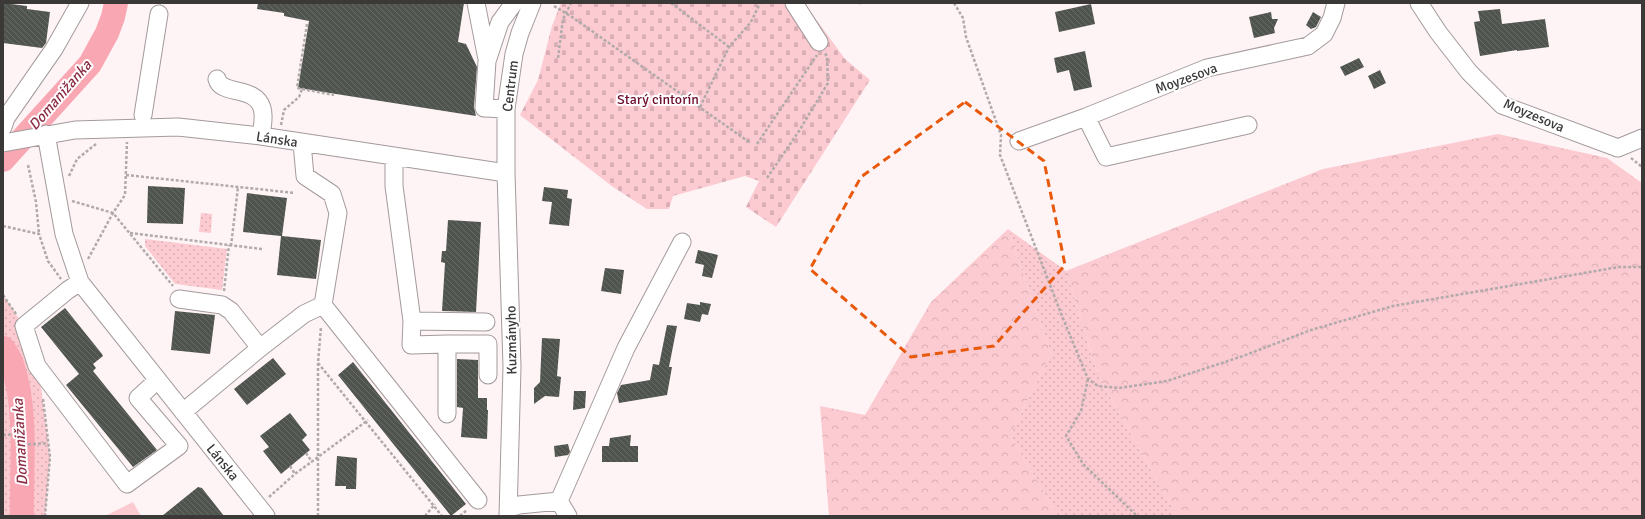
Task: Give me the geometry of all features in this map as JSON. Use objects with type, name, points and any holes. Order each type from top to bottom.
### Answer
[{"type":"street","points":[[5,129],[80,3]]},
{"type":"street","points":[[476,3],[488,61]]},
{"type":"street","points":[[506,109],[484,108],[488,61],[500,22],[514,3]]},
{"type":"street","name":"Centrum","points":[[506,173],[506,109],[514,54],[520,32],[532,3]]},
{"type":"street","points":[[794,3],[820,42]]},
{"type":"street","name":"Moyzesova","points":[[1019,141],[1086,117],[1207,68],[1308,46],[1324,34],[1332,18],[1336,3]]},
{"type":"street","name":"Moyzesova","points":[[1419,3],[1438,32],[1469,72],[1502,105],[1618,148],[1642,138]]},
{"type":"street","points":[[143,115],[159,14]]},
{"type":"street","points":[[217,80],[223,88],[248,93],[260,102],[263,108],[264,117],[261,136]]},
{"type":"street","points":[[1086,117],[1106,157],[1248,125]]},
{"type":"street","name":"Lánska","points":[[5,129],[41,135],[75,130],[178,127],[261,136],[506,173]]},
{"type":"street","name":"Lánska","points":[[41,135],[64,234],[74,286],[183,412],[262,510]]},
{"type":"street","points":[[302,143],[305,176],[332,194],[338,213],[323,305],[478,500]]},
{"type":"street","points":[[394,157],[394,186],[412,321],[411,345],[488,344],[488,375]]},
{"type":"street","name":"Kuzmányho","points":[[506,173],[512,366],[509,512]]},
{"type":"street","points":[[568,516],[559,502],[626,348],[682,242]]},
{"type":"street","points":[[74,286],[24,326],[37,366],[127,484],[179,446],[138,398],[150,387]]},
{"type":"street","points":[[179,298],[222,305],[231,311],[260,348]]},
{"type":"street","points":[[183,412],[260,348],[304,314],[323,305]]},
{"type":"street","points":[[412,321],[486,322]]},
{"type":"street","points":[[447,344],[448,414]]},
{"type":"street","name":"Kuzmányho","points":[[509,512],[519,505],[559,502]]},
{"type":"path","points":[[558,58],[563,19],[571,3]]},
{"type":"path","points":[[671,3],[729,47]]},
{"type":"path","points":[[675,6],[678,3]]},
{"type":"path","points":[[700,107],[729,47],[751,22],[760,3]]},
{"type":"path","points":[[954,3],[963,18],[966,37],[1001,135],[1000,155],[1088,379],[1098,386],[1118,388],[1167,381],[1243,356],[1312,330],[1393,306],[1619,267],[1642,267]]},
{"type":"path","points":[[554,6],[749,142]]},
{"type":"path","points":[[307,24],[297,88],[334,95]]},
{"type":"path","points":[[757,144],[816,57],[820,42]]},
{"type":"path","points":[[767,178],[799,131],[828,83],[827,57],[820,42]]},
{"type":"path","points":[[281,126],[284,110],[299,97],[302,89]]},
{"type":"path","points":[[88,260],[113,213],[125,195],[127,138]]},
{"type":"path","points":[[68,178],[77,159],[89,148],[100,142]]},
{"type":"path","points":[[28,165],[36,202],[39,234],[48,261],[74,286]]},
{"type":"path","points":[[126,175],[295,193]]},
{"type":"path","points":[[222,305],[238,187]]},
{"type":"path","points":[[36,202],[41,200]]},
{"type":"path","points":[[68,200],[113,213],[177,292],[179,298]]},
{"type":"path","points":[[3,226],[39,234]]},
{"type":"path","points":[[129,233],[262,249]]},
{"type":"path","points":[[3,295],[24,326]]},
{"type":"path","points":[[318,516],[318,363],[323,305]]},
{"type":"path","points":[[318,363],[344,393],[442,516]]},
{"type":"path","points":[[1088,379],[1081,411],[1066,436],[1083,464],[1138,516]]},
{"type":"path","points":[[42,394],[50,457],[46,516]]},
{"type":"path","points":[[262,510],[266,499],[295,474],[366,421]]},
{"type":"path","points":[[3,435],[22,434]]},
{"type":"path","points":[[23,445],[48,443]]},
{"type":"path","points":[[306,453],[312,462]]},
{"type":"path","points":[[290,466],[295,474]]},
{"type":"path","points":[[426,516],[434,505]]},
{"type":"highlighted area","points":[[965,102],[1044,161],[1065,265],[994,346],[911,357],[810,269],[861,177]]},
{"type":"green space","name":"Starý cintorín","points":[[561,3],[804,3],[845,59],[870,80],[776,227],[746,207],[759,181],[745,176],[673,196],[669,209],[647,209],[613,187],[520,115],[538,80],[552,26]]},
{"type":"green space","points":[[1498,134],[1607,158],[1642,183],[1642,516],[1177,516],[1098,375],[1066,271],[1323,169]]},
{"type":"green space","points":[[201,213],[212,214],[211,233],[199,232]]},
{"type":"green space","points":[[1008,229],[1066,271],[1098,375],[1177,516],[1058,516],[1010,435],[1051,354]]},
{"type":"green space","points":[[1008,229],[1051,354],[1010,435],[1058,516],[829,516],[820,406],[865,415],[931,302]]},
{"type":"green space","points":[[145,239],[227,249],[222,290],[175,284],[145,246]]},
{"type":"green space","points":[[3,295],[24,326],[37,366],[41,387],[50,457],[45,516],[3,516]]},
{"type":"green space","points":[[133,502],[141,516],[105,516]]},
{"type":"building","points":[[3,3],[27,6],[27,9],[50,12],[46,43],[42,48],[3,43]]},
{"type":"building","points":[[258,3],[464,3],[458,42],[466,44],[477,67],[474,107],[476,116],[298,88],[309,21],[284,16],[284,13],[257,9]]},
{"type":"building","points":[[1091,4],[1095,24],[1059,32],[1055,12]]},
{"type":"building","points":[[1500,9],[1502,24],[1545,19],[1549,47],[1480,56],[1474,22],[1480,21],[1478,11]]},
{"type":"building","points":[[1271,12],[1272,19],[1278,19],[1274,28],[1275,33],[1254,38],[1249,17]]},
{"type":"building","points":[[1313,12],[1321,17],[1316,27],[1311,29],[1306,25]]},
{"type":"building","points":[[1085,51],[1092,87],[1074,91],[1069,70],[1057,73],[1054,58]]},
{"type":"building","points":[[1359,58],[1364,67],[1345,76],[1340,67]]},
{"type":"building","points":[[1380,70],[1386,83],[1374,89],[1368,76]]},
{"type":"building","points":[[148,186],[185,188],[183,224],[147,223]]},
{"type":"building","points":[[544,187],[568,190],[567,198],[572,199],[569,226],[549,224],[552,202],[542,201]]},
{"type":"building","points":[[247,193],[287,198],[282,236],[321,240],[316,279],[277,275],[281,236],[243,232]]},
{"type":"building","points":[[448,220],[481,222],[476,312],[442,311],[445,263],[441,262],[442,251],[446,251]]},
{"type":"building","points":[[698,250],[718,255],[712,278],[702,276],[704,265],[695,263]]},
{"type":"building","points":[[605,268],[624,270],[621,294],[601,291]]},
{"type":"building","points":[[700,302],[711,304],[708,315],[702,314],[700,322],[684,319],[687,303],[700,305]]},
{"type":"building","points":[[65,308],[103,356],[93,364],[96,368],[93,371],[157,450],[133,467],[66,385],[79,374],[41,327]]},
{"type":"building","points":[[175,311],[215,315],[210,354],[171,350]]},
{"type":"building","points":[[667,325],[677,326],[669,367],[672,367],[667,395],[619,403],[617,393],[621,385],[650,380],[653,364],[659,365]]},
{"type":"building","points":[[542,338],[560,339],[557,376],[561,377],[559,397],[545,396],[534,404],[534,388],[540,382]]},
{"type":"building","points":[[273,358],[286,374],[247,405],[234,389]]},
{"type":"building","points":[[457,359],[478,360],[478,398],[487,398],[487,439],[461,437],[463,408],[457,407]]},
{"type":"building","points":[[353,362],[466,504],[451,516],[338,375]]},
{"type":"building","points":[[574,391],[586,391],[585,408],[573,410]]},
{"type":"building","points":[[290,413],[307,435],[302,440],[310,450],[281,474],[263,451],[269,447],[260,436]]},
{"type":"building","points":[[631,435],[630,446],[638,446],[638,462],[602,462],[602,446],[609,446],[610,438]]},
{"type":"building","points":[[568,444],[570,452],[568,455],[555,457],[554,446]]},
{"type":"building","points":[[337,456],[357,458],[356,489],[346,489],[346,486],[335,486]]},
{"type":"building","points":[[198,487],[202,488],[224,516],[162,516]]},
{"type":"waterway","name":"Domanižanka","points":[[3,160],[90,64],[107,33],[116,3]]},
{"type":"waterway","name":"Domanižanka","points":[[3,348],[12,364],[20,401],[23,439],[22,516]]}]
